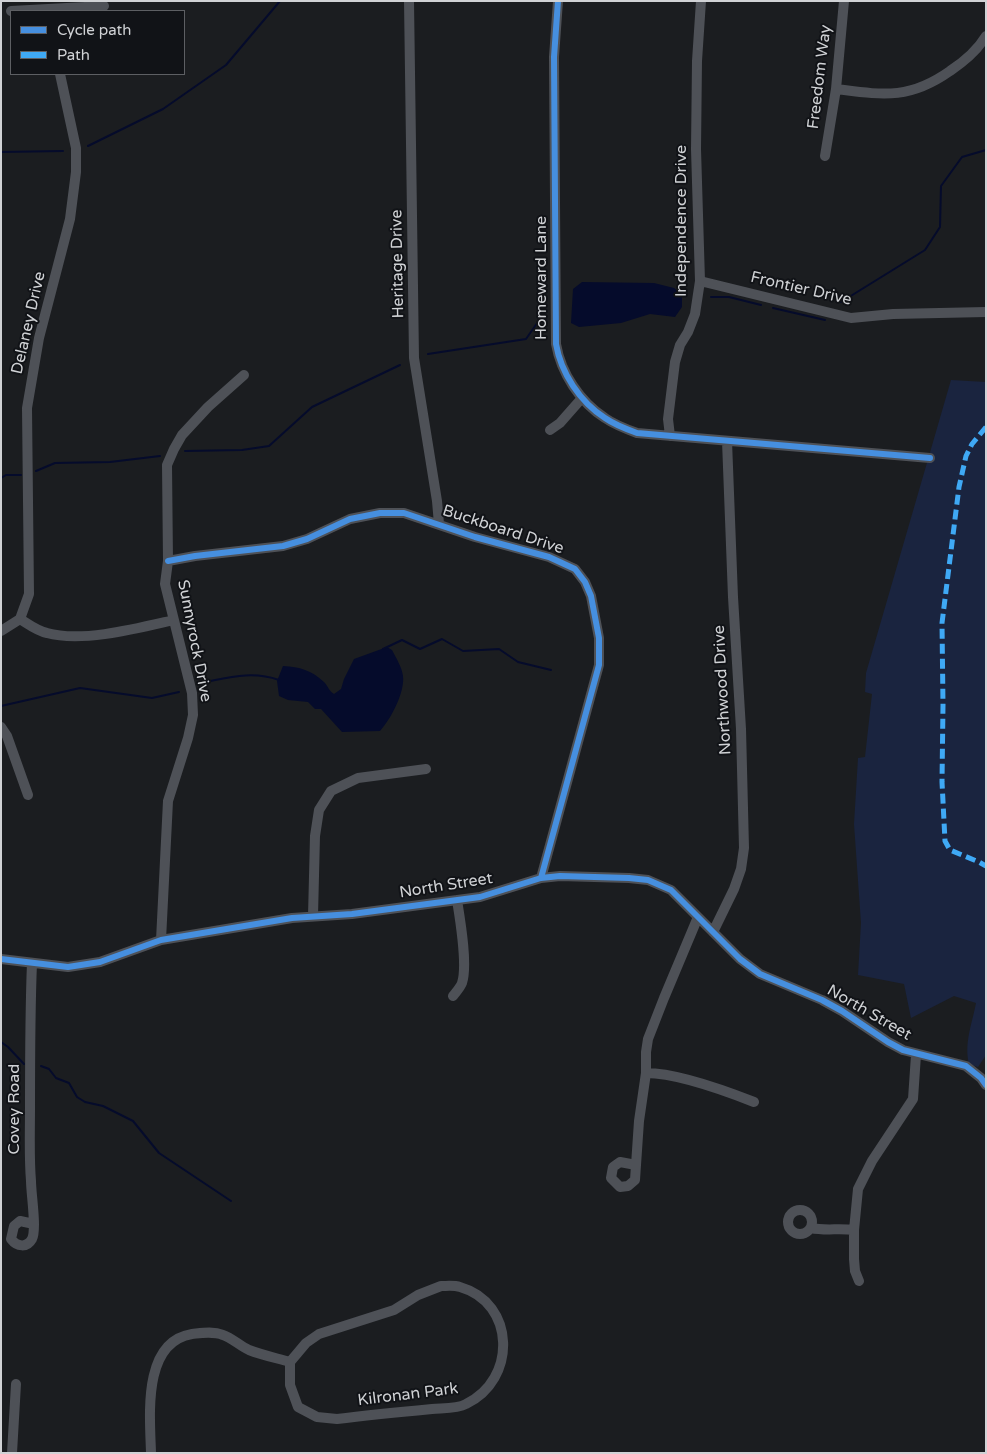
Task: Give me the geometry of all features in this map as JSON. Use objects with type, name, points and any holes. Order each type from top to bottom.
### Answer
[{"type":"street","name":"Heritage Drive","points":[[409,1],[414,358],[437,500],[439,524]]},
{"type":"street","name":"Homeward Lane","points":[[558,1],[554,57],[556,344],[562,366],[582,398],[605,418],[637,433],[930,458]]},
{"type":"street","name":"Independence Drive","points":[[670,436],[668,419],[674,362],[695,314],[700,282],[696,149],[697,61],[701,1]]},
{"type":"street","name":"Freedom Way","points":[[825,156],[836,89],[844,1]]},
{"type":"street","points":[[45,10],[104,6]]},
{"type":"street","points":[[836,89],[883,94],[901,93],[918,89],[935,81],[962,62],[979,47],[986,36]]},
{"type":"street","name":"Delaney Drive","points":[[20,619],[29,594],[27,408],[39,338],[70,219],[76,172],[76,148],[60,75]]},
{"type":"street","name":"Frontier Drive","points":[[700,282],[851,318],[893,314],[986,312]]},
{"type":"street","name":"Sunnyrock Drive","points":[[161,940],[168,801],[188,738],[192,716],[192,693],[165,584],[168,561],[167,465],[182,435],[244,375]]},
{"type":"street","points":[[550,430],[560,423],[582,398]]},
{"type":"street","name":"Northwood Drive","points":[[712,932],[734,889],[741,869],[744,848],[741,729],[727,441]]},
{"type":"street","name":"Buckboard Drive","points":[[168,561],[194,556],[283,546],[307,539],[350,519],[380,513],[404,513],[560,562],[579,574],[586,582],[591,596],[599,638],[599,665],[541,878]]},
{"type":"street","points":[[1,631],[20,619],[40,631],[68,636],[87,636],[174,620]]},
{"type":"street","points":[[1,727],[7,736],[28,794]]},
{"type":"street","points":[[313,916],[315,836],[319,810],[331,791],[358,778],[426,769]]},
{"type":"street","name":"North Street","points":[[1,959],[68,967],[100,962],[161,940],[313,916],[352,914],[457,900],[493,894],[541,878],[587,876],[648,880],[671,890],[740,959],[760,974],[822,1000],[903,1050],[916,1055],[957,1062],[966,1066],[981,1078],[986,1085]]},
{"type":"street","points":[[453,996],[461,985],[464,974],[457,900]]},
{"type":"street","points":[[636,1165],[638,1126],[646,1073],[646,1052],[652,1026],[698,917]]},
{"type":"street","name":"Covey Road","points":[[32,963],[30,1170],[34,1224]]},
{"type":"street","points":[[859,1281],[854,1264],[854,1230],[858,1189],[872,1161],[913,1099],[916,1055]]},
{"type":"street","points":[[646,1073],[665,1075],[728,1092],[754,1102]]},
{"type":"street","points":[[811,1228],[820,1230],[836,1228],[854,1230]]},
{"type":"street","name":"Kilronan Park","points":[[441,1286],[459,1287],[479,1296],[496,1314],[504,1339],[502,1359],[494,1380],[483,1394],[464,1406],[337,1418],[317,1417],[298,1407],[290,1385],[290,1362],[306,1343],[319,1334],[394,1310],[418,1296],[441,1286]]},
{"type":"street","points":[[151,1453],[151,1382],[158,1361],[171,1345],[184,1336],[203,1332],[222,1334],[249,1350],[290,1362]]},
{"type":"street","points":[[12,1453],[16,1384]]},
{"type":"shaded area","points":[[582,282],[654,283],[674,288],[682,294],[682,307],[675,317],[650,314],[621,323],[579,327],[571,323],[573,289]]},
{"type":"shaded area","points":[[951,380],[986,382],[986,1055],[978,1067],[969,1064],[967,1049],[976,1003],[954,996],[911,1018],[904,984],[858,975],[861,923],[854,824],[858,758],[865,757],[872,694],[865,692],[866,673]]},
{"type":"shaded area","points":[[387,647],[392,650],[400,666],[403,682],[402,690],[389,720],[380,731],[342,732],[321,709],[315,709],[308,702],[288,700],[279,696],[277,681],[283,666],[300,668],[310,672],[324,682],[334,694],[341,689],[354,659]]},
{"type":"waterway","points":[[88,146],[163,109],[226,65],[280,1]]},
{"type":"waterway","points":[[841,302],[925,250],[940,227],[941,186],[962,157],[986,150]]},
{"type":"waterway","points":[[1,152],[63,151]]},
{"type":"waterway","points":[[711,297],[729,297],[761,305]]},
{"type":"waterway","points":[[773,308],[825,320]]},
{"type":"waterway","points":[[428,354],[526,339],[542,316]]},
{"type":"waterway","points":[[185,451],[242,450],[269,446],[312,407],[400,365]]},
{"type":"waterway","points":[[36,471],[55,463],[110,462],[160,456]]},
{"type":"waterway","points":[[1,478],[6,475],[21,475]]},
{"type":"waterway","points":[[383,649],[402,640],[420,649],[442,639],[463,651],[499,649],[518,662],[551,670]]},
{"type":"waterway","points":[[205,682],[251,675],[279,680]]},
{"type":"waterway","points":[[1,706],[80,688],[152,698],[179,692]]},
{"type":"waterway","points":[[1,1042],[24,1064]]},
{"type":"waterway","points":[[41,1066],[49,1069],[56,1078],[69,1083],[77,1097],[85,1102],[103,1106],[133,1121],[159,1153],[231,1201]]},
{"type":"marked path","points":[[986,427],[972,444],[966,456],[959,487],[942,623],[942,782],[945,841],[950,850],[986,866]]},
{"type":"cycle path","points":[[558,1],[554,57],[556,344],[562,366],[580,395],[605,418],[637,433],[930,458]]},
{"type":"cycle path","points":[[168,561],[283,546],[307,539],[350,519],[380,513],[404,513],[475,537],[549,557],[575,569],[585,582],[591,596],[599,638],[599,665],[541,878]]},
{"type":"cycle path","points":[[1,959],[68,967],[100,962],[161,940],[292,918],[352,914],[480,897],[541,878],[560,876],[648,880],[671,890],[740,959],[760,974],[822,1000],[903,1050],[966,1066],[981,1078],[986,1085]]}]
